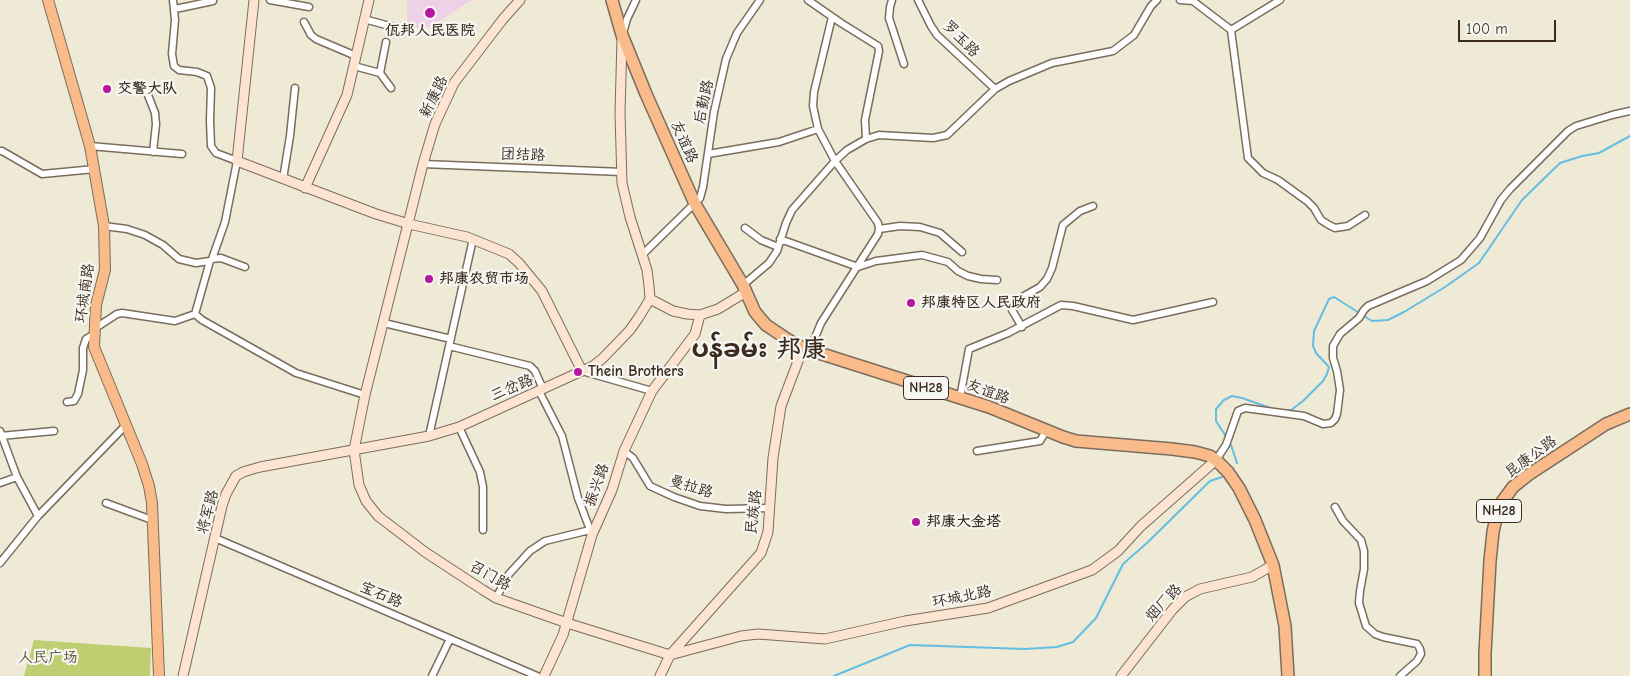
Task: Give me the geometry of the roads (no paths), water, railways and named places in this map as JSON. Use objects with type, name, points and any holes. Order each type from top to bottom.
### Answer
[{"type":"highway","name":"友谊路","points":[[612,0],[622,35],[646,94],[695,204],[744,288],[755,312],[766,325],[806,349],[989,407],[1046,431],[1076,441],[1172,449],[1200,454],[1216,460]]},
{"type":"highway","name":"昆康公路","points":[[1485,676],[1484,653],[1490,561],[1496,518],[1502,502],[1507,494],[1528,475],[1606,424],[1630,414]]},
{"type":"highway","points":[[1216,460],[1228,472],[1238,488],[1255,520],[1273,565],[1285,626],[1288,676]]},
{"type":"main road","name":"环城南路","points":[[48,0],[90,146],[104,226],[105,270],[96,305],[94,347],[142,464],[152,503],[159,676]]},
{"type":"main road","points":[[254,0],[237,161],[305,188],[409,224],[472,239],[509,254],[542,291],[582,372]]},
{"type":"main road","points":[[305,188],[342,108],[369,0]]},
{"type":"main road","name":"新康路","points":[[354,450],[365,395],[423,164],[435,124],[454,84],[503,19],[520,0]]},
{"type":"main road","points":[[622,35],[620,113],[624,196],[648,270],[650,299],[673,311],[700,315],[718,309],[744,288]]},
{"type":"main road","name":"三岔路","points":[[354,450],[429,436],[459,427],[582,372],[604,358],[630,330],[650,299]]},
{"type":"main road","name":"振兴路","points":[[544,676],[567,623],[591,532],[612,490],[624,451],[652,391],[695,334],[700,315]]},
{"type":"main road","name":"民族路","points":[[660,676],[670,655],[761,553],[768,532],[773,458],[781,406],[806,349]]},
{"type":"main road","name":"将军路","points":[[183,676],[226,494],[236,476],[260,467],[354,450]]},
{"type":"main road","name":"召门路","points":[[354,450],[359,485],[366,501],[378,516],[425,552],[496,598],[567,623],[670,655]]},
{"type":"main road","name":"环城北路","points":[[670,655],[741,636],[773,634],[825,639],[905,621],[974,611],[988,608],[1078,576],[1092,570],[1118,551],[1141,526],[1216,460]]},
{"type":"main road","name":"烟厂路","points":[[1121,676],[1173,609],[1185,597],[1200,589],[1252,576],[1273,565]]},
{"type":"street","points":[[173,0],[175,9],[172,54],[174,66],[179,70],[198,72],[207,76],[211,88],[212,146],[216,153],[237,161],[225,222],[211,260],[195,314]]},
{"type":"street","points":[[270,0],[309,7]]},
{"type":"street","points":[[622,35],[636,0]]},
{"type":"street","name":"后勤路","points":[[643,254],[695,204],[702,193],[714,112],[731,44],[760,0]]},
{"type":"street","points":[[808,0],[878,46],[879,49],[865,120],[866,139]]},
{"type":"street","points":[[892,0],[889,18],[904,64]]},
{"type":"street","name":"罗玉路","points":[[918,0],[937,34],[995,89]]},
{"type":"street","points":[[744,288],[769,263],[778,247],[792,210],[847,150],[866,139],[879,135],[932,138],[947,135],[995,89],[1052,63],[1113,51],[1134,35],[1151,6],[1157,0]]},
{"type":"street","points":[[1180,0],[1192,1],[1231,30],[1248,158],[1263,172],[1278,180],[1307,201],[1321,220],[1335,228],[1348,226],[1365,215]]},
{"type":"street","points":[[1231,30],[1280,0]]},
{"type":"street","points":[[175,9],[213,1]]},
{"type":"street","points":[[806,349],[858,267],[878,234],[879,229],[878,223],[835,161],[818,129],[813,106],[814,92],[832,17]]},
{"type":"street","points":[[364,18],[404,30]]},
{"type":"street","points":[[304,22],[311,35],[316,39],[356,56]]},
{"type":"street","points":[[380,73],[386,42]]},
{"type":"street","points":[[354,66],[380,73],[391,88]]},
{"type":"street","points":[[283,179],[295,88]]},
{"type":"street","points":[[146,90],[155,113],[156,124],[153,152]]},
{"type":"street","points":[[1216,460],[1226,445],[1238,411],[1245,408],[1304,416],[1323,424],[1331,423],[1337,414],[1340,390],[1333,358],[1333,346],[1340,334],[1360,318],[1368,306],[1427,280],[1460,260],[1480,238],[1501,200],[1510,189],[1568,131],[1576,126],[1599,120],[1612,114],[1630,111]]},
{"type":"street","points":[[708,154],[780,142],[818,129]]},
{"type":"street","points":[[90,146],[182,154]]},
{"type":"street","points":[[0,151],[42,174],[95,169]]},
{"type":"street","name":"团结路","points":[[423,164],[622,172]]},
{"type":"street","points":[[1022,327],[1012,310],[1013,304],[1040,287],[1047,279],[1052,268],[1063,225],[1080,211],[1093,206]]},
{"type":"street","points":[[104,226],[127,228],[145,235],[163,245],[178,260],[196,263],[221,258],[244,267]]},
{"type":"street","points":[[879,229],[900,226],[920,227],[940,233],[962,252]]},
{"type":"street","points":[[745,228],[761,240],[778,247]]},
{"type":"street","points":[[429,436],[472,239]]},
{"type":"street","points":[[780,239],[858,267],[876,261],[922,255],[948,262],[958,271],[968,276],[997,280]]},
{"type":"street","points":[[960,398],[969,349],[1022,327],[1061,305],[1132,320],[1213,302]]},
{"type":"street","points":[[67,402],[74,401],[78,394],[83,370],[83,348],[86,339],[117,314],[122,313],[175,321],[195,314]]},
{"type":"street","points":[[195,314],[202,320],[296,373],[365,395]]},
{"type":"street","points":[[384,323],[530,366],[535,371],[541,390],[562,436],[578,498],[591,532],[545,541],[530,551],[509,574],[496,598]]},
{"type":"street","points":[[582,372],[652,391]]},
{"type":"street","points":[[0,563],[38,516],[126,425]]},
{"type":"street","points":[[459,427],[480,472],[483,487],[483,530]]},
{"type":"street","points":[[38,516],[17,478],[0,434],[54,431]]},
{"type":"street","points":[[977,451],[1040,441],[1046,431]]},
{"type":"street","name":"曼拉路","points":[[624,451],[633,458],[650,486],[674,497],[700,506],[726,509],[770,508]]},
{"type":"street","points":[[0,483],[17,478]]},
{"type":"street","points":[[106,503],[152,520]]},
{"type":"street","points":[[1335,507],[1343,520],[1361,540],[1364,551],[1364,570],[1359,603],[1366,626],[1375,634],[1417,644],[1420,649],[1421,654],[1417,661],[1400,676]]},
{"type":"street","name":"宝石路","points":[[215,538],[537,676]]},
{"type":"street","points":[[432,676],[450,639]]},
{"type":"waterway","points":[[1283,410],[1291,410],[1303,401],[1323,381],[1327,374],[1329,367],[1316,353],[1313,346],[1314,331],[1329,299],[1334,297],[1372,321],[1388,320],[1404,312],[1479,263],[1522,200],[1560,163],[1599,153],[1630,136]]},
{"type":"waterway","points":[[1225,435],[1216,421],[1216,409],[1224,400],[1232,396],[1273,409]]},
{"type":"waterway","points":[[1231,445],[1237,463]]},
{"type":"waterway","points":[[834,676],[910,645],[1025,649],[1057,647],[1073,642],[1096,618],[1123,564],[1210,481],[1222,477]]},
{"type":"place","name":"佤邦人民医院","points":[[430,13]]},
{"type":"place","name":"交警大队","points":[[107,89]]},
{"type":"place","name":"邦康农贸市场","points":[[429,279]]},
{"type":"place","name":"邦康特区人民政府","points":[[911,303]]},
{"type":"place","name":"Thein Brothers","points":[[578,372]]},
{"type":"place","name":"邦康大金塔","points":[[916,522]]},
{"type":"district","name":"ပန်ခမ်း 邦康","points":[[759,350]]},
{"type":"park label","name":"人民广场","points":[[48,658]]}]
